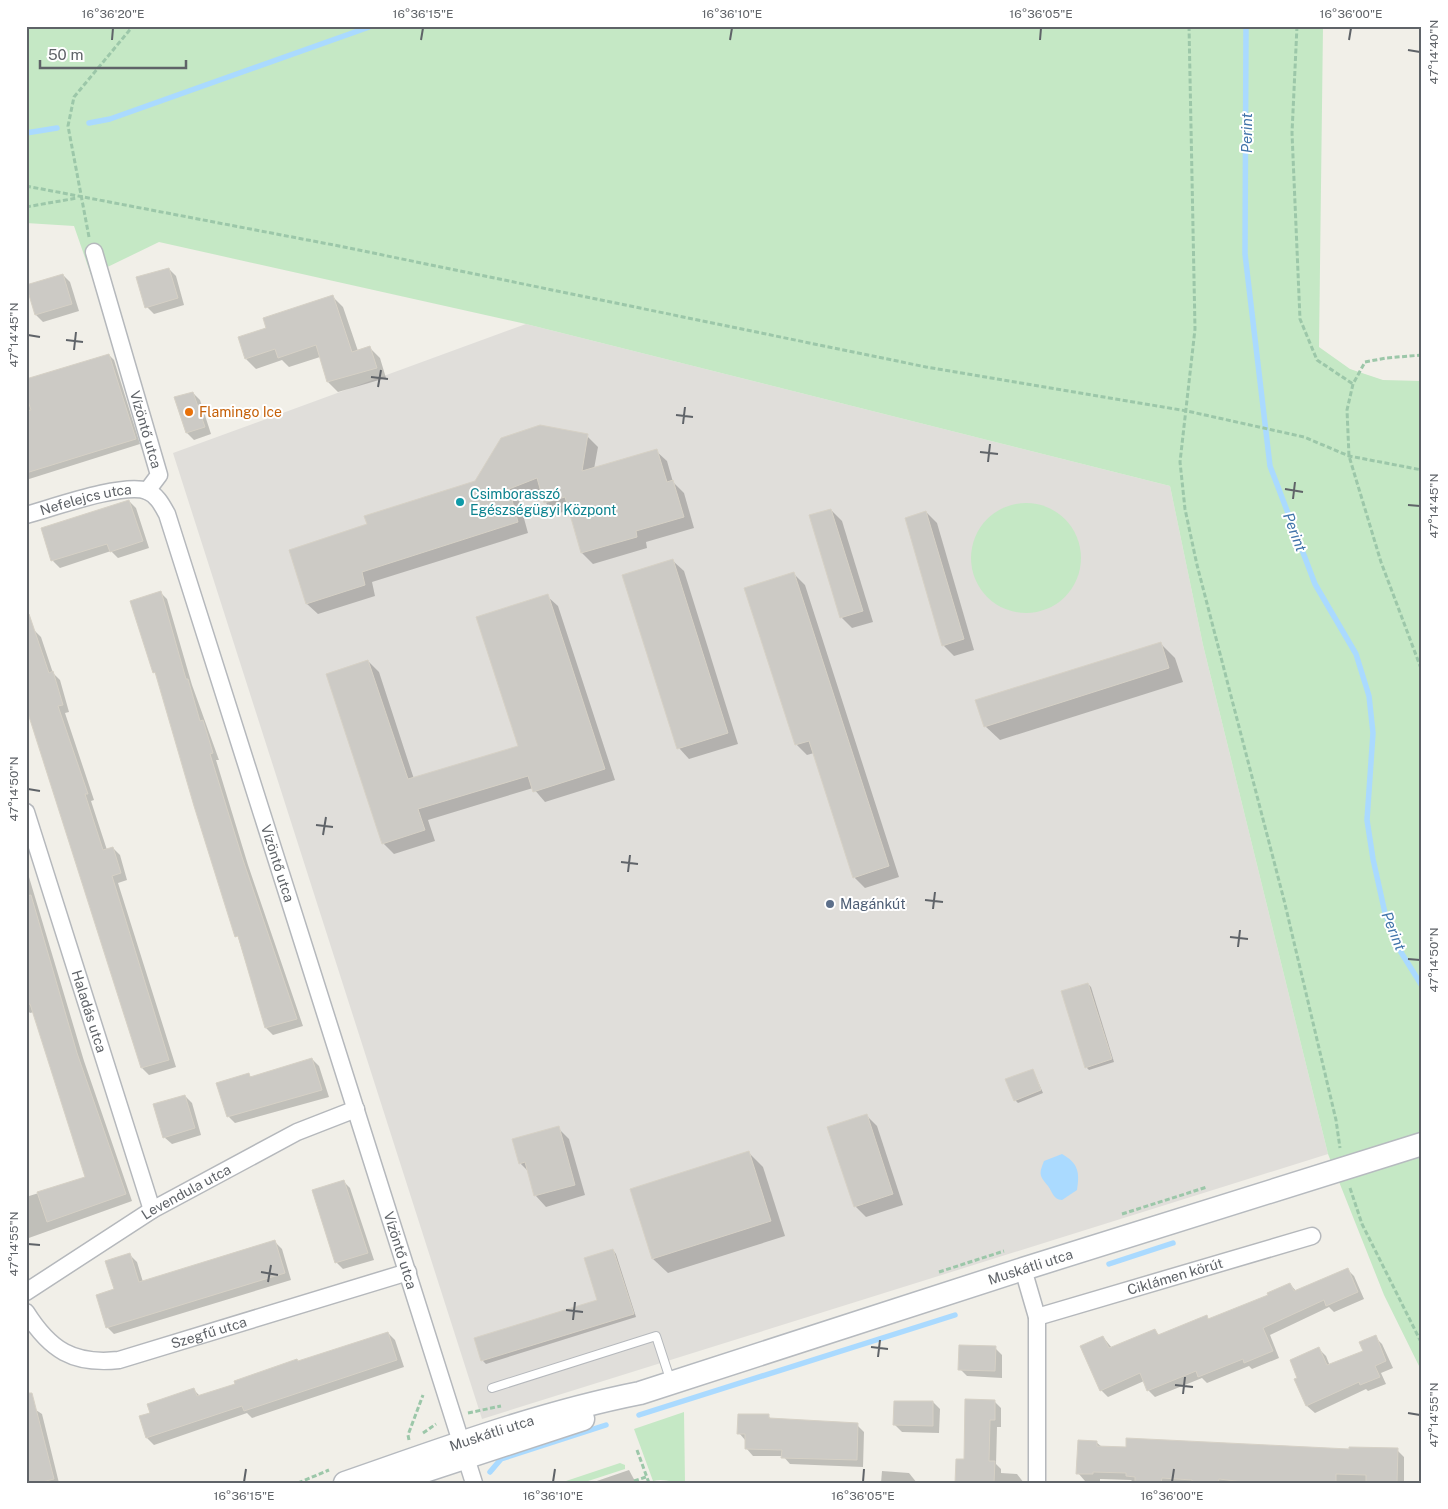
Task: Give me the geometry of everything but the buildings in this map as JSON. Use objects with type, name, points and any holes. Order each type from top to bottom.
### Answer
[{"type":"main road","name":"Muskátli utca","points":[[345,1483],[464,1449],[589,1417],[640,1393],[1023,1269],[1418,1145]]},
{"type":"main road","name":"Muskátli utca","points":[[388,1483],[464,1449]]},
{"type":"street","name":"Vízöntő utca","points":[[94,252],[158,475],[147,491],[159,500],[167,514],[474,1483]]},
{"type":"street","name":"Nefelejcs utca","points":[[26,514],[117,490],[147,491]]},
{"type":"street","name":"Haladás utca","points":[[26,812],[152,1210]]},
{"type":"street","name":"Levendula utca","points":[[26,1292],[152,1210],[297,1132],[356,1109]]},
{"type":"street","name":"Ciklámen körút","points":[[1037,1317],[1312,1236]]},
{"type":"street","points":[[1023,1269],[1037,1317],[1037,1483]]},
{"type":"street","name":"Szegfű utca","points":[[26,1312],[39,1332],[55,1348],[76,1358],[100,1362],[119,1360],[408,1272]]},
{"type":"lane","points":[[492,1388],[656,1336],[671,1383]]},
{"type":"path","points":[[94,252],[84,222],[68,126],[74,97],[133,26]]},
{"type":"path","points":[[1189,26],[1195,330],[1180,462],[1185,509],[1197,564],[1284,900],[1336,1120],[1343,1168],[1362,1224],[1422,1344]]},
{"type":"path","points":[[1297,26],[1292,133],[1300,319],[1317,360],[1353,384]]},
{"type":"path","points":[[26,186],[340,246],[926,367],[1187,411],[1304,437],[1349,456],[1422,470]]},
{"type":"path","points":[[26,207],[80,197]]},
{"type":"path","points":[[1422,355],[1365,362],[1353,384],[1347,410],[1349,456],[1381,562],[1422,671]]},
{"type":"path","points":[[409,1440],[408,1435],[423,1395]]},
{"type":"path","points":[[637,1450],[649,1483]]},
{"type":"path","points":[[634,1481],[646,1477]]},
{"type":"path","points":[[656,1483],[660,1481],[667,1483]]},
{"type":"shaded area","points":[[526,324],[1170,486],[1203,645],[1328,1154],[482,1419],[173,453]]},
{"type":"green space","points":[[26,26],[1323,26],[1319,347],[1350,369],[1383,380],[1422,381],[1422,1381],[1421,1370],[1384,1295],[1328,1154],[1203,645],[1170,486],[526,324],[159,242],[91,275],[74,226],[26,223]]},
{"type":"green space","points":[[1026,503],[1047,507],[1065,519],[1077,537],[1081,558],[1077,579],[1065,597],[1047,609],[1026,613],[1005,609],[987,597],[975,579],[971,558],[975,537],[987,519],[1005,507]]},
{"type":"green space","points":[[684,1412],[685,1483],[653,1481],[634,1429]]},
{"type":"green space","points":[[620,1463],[625,1465],[625,1469],[582,1483],[560,1483]]},
{"type":"water","points":[[1062,1154],[1075,1165],[1078,1178],[1077,1190],[1062,1200],[1054,1195],[1041,1177],[1041,1172],[1044,1161]]},
{"type":"waterway","points":[[89,123],[110,119],[372,26]]},
{"type":"waterway","name":"Perint","points":[[1246,26],[1245,254],[1270,466],[1315,584],[1356,654],[1369,696],[1373,733],[1367,820],[1373,859],[1385,913],[1399,949],[1422,986]]},
{"type":"waterway","points":[[26,133],[57,128]]},
{"type":"waterway","points":[[1109,1264],[1173,1243]]},
{"type":"waterway","points":[[639,1415],[955,1315]]},
{"type":"waterway","points":[[490,1472],[501,1459],[606,1425]]},
{"type":"place","name":"Flamingo Ice","points":[[189,412]]},
{"type":"place","name":"Csimborasszó Egészségügyi Központ","points":[[460,502]]},
{"type":"place","name":"Magánkút","points":[[830,904]]}]
